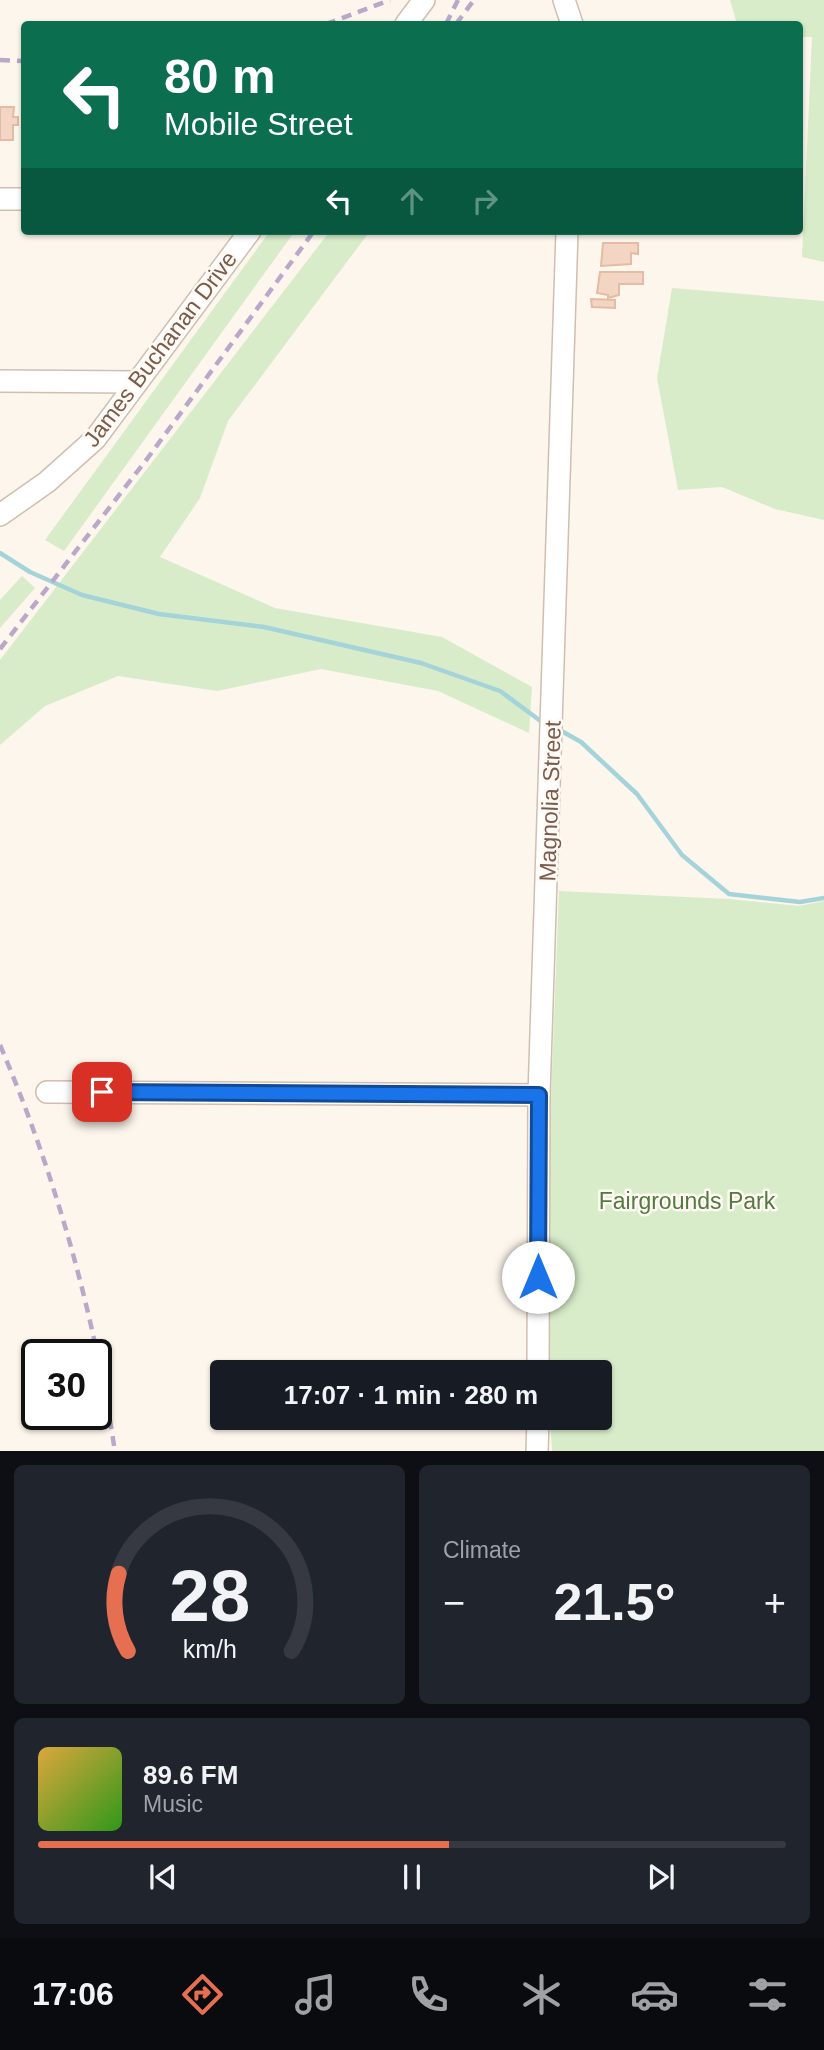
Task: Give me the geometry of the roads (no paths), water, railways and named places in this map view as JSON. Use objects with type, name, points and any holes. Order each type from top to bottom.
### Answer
[{"type":"street","points":[[408,21],[424,0]]},
{"type":"street","points":[[564,0],[571,21]]},
{"type":"street","points":[[0,199],[21,200]]},
{"type":"street","name":"James Buchanan Drive","points":[[0,515],[47,482],[95,439],[247,235]]},
{"type":"street","name":"Magnolia Street","points":[[538,1360],[539,1095],[554,718],[567,235]]},
{"type":"street","points":[[0,382],[135,382]]},
{"type":"street","points":[[47,1092],[539,1095]]},
{"type":"street","points":[[537,1451],[538,1430]]},
{"type":"waterway","points":[[0,553],[30,572],[82,595],[159,614],[264,627],[421,663],[500,691],[546,725]]},
{"type":"waterway","points":[[558,729],[581,742],[637,794],[682,855],[729,894],[800,902],[824,898]]},
{"type":"railway","points":[[334,21],[390,0]]},
{"type":"railway","points":[[448,21],[458,0]]},
{"type":"railway","points":[[458,21],[474,0]]},
{"type":"railway","points":[[0,60],[21,61]]},
{"type":"railway","points":[[0,649],[147,459],[311,235]]},
{"type":"railway","points":[[0,1045],[38,1143],[70,1244],[96,1347],[115,1451]]},
{"type":"park label","name":"Fairgrounds Park","points":[[687,1201]]}]
